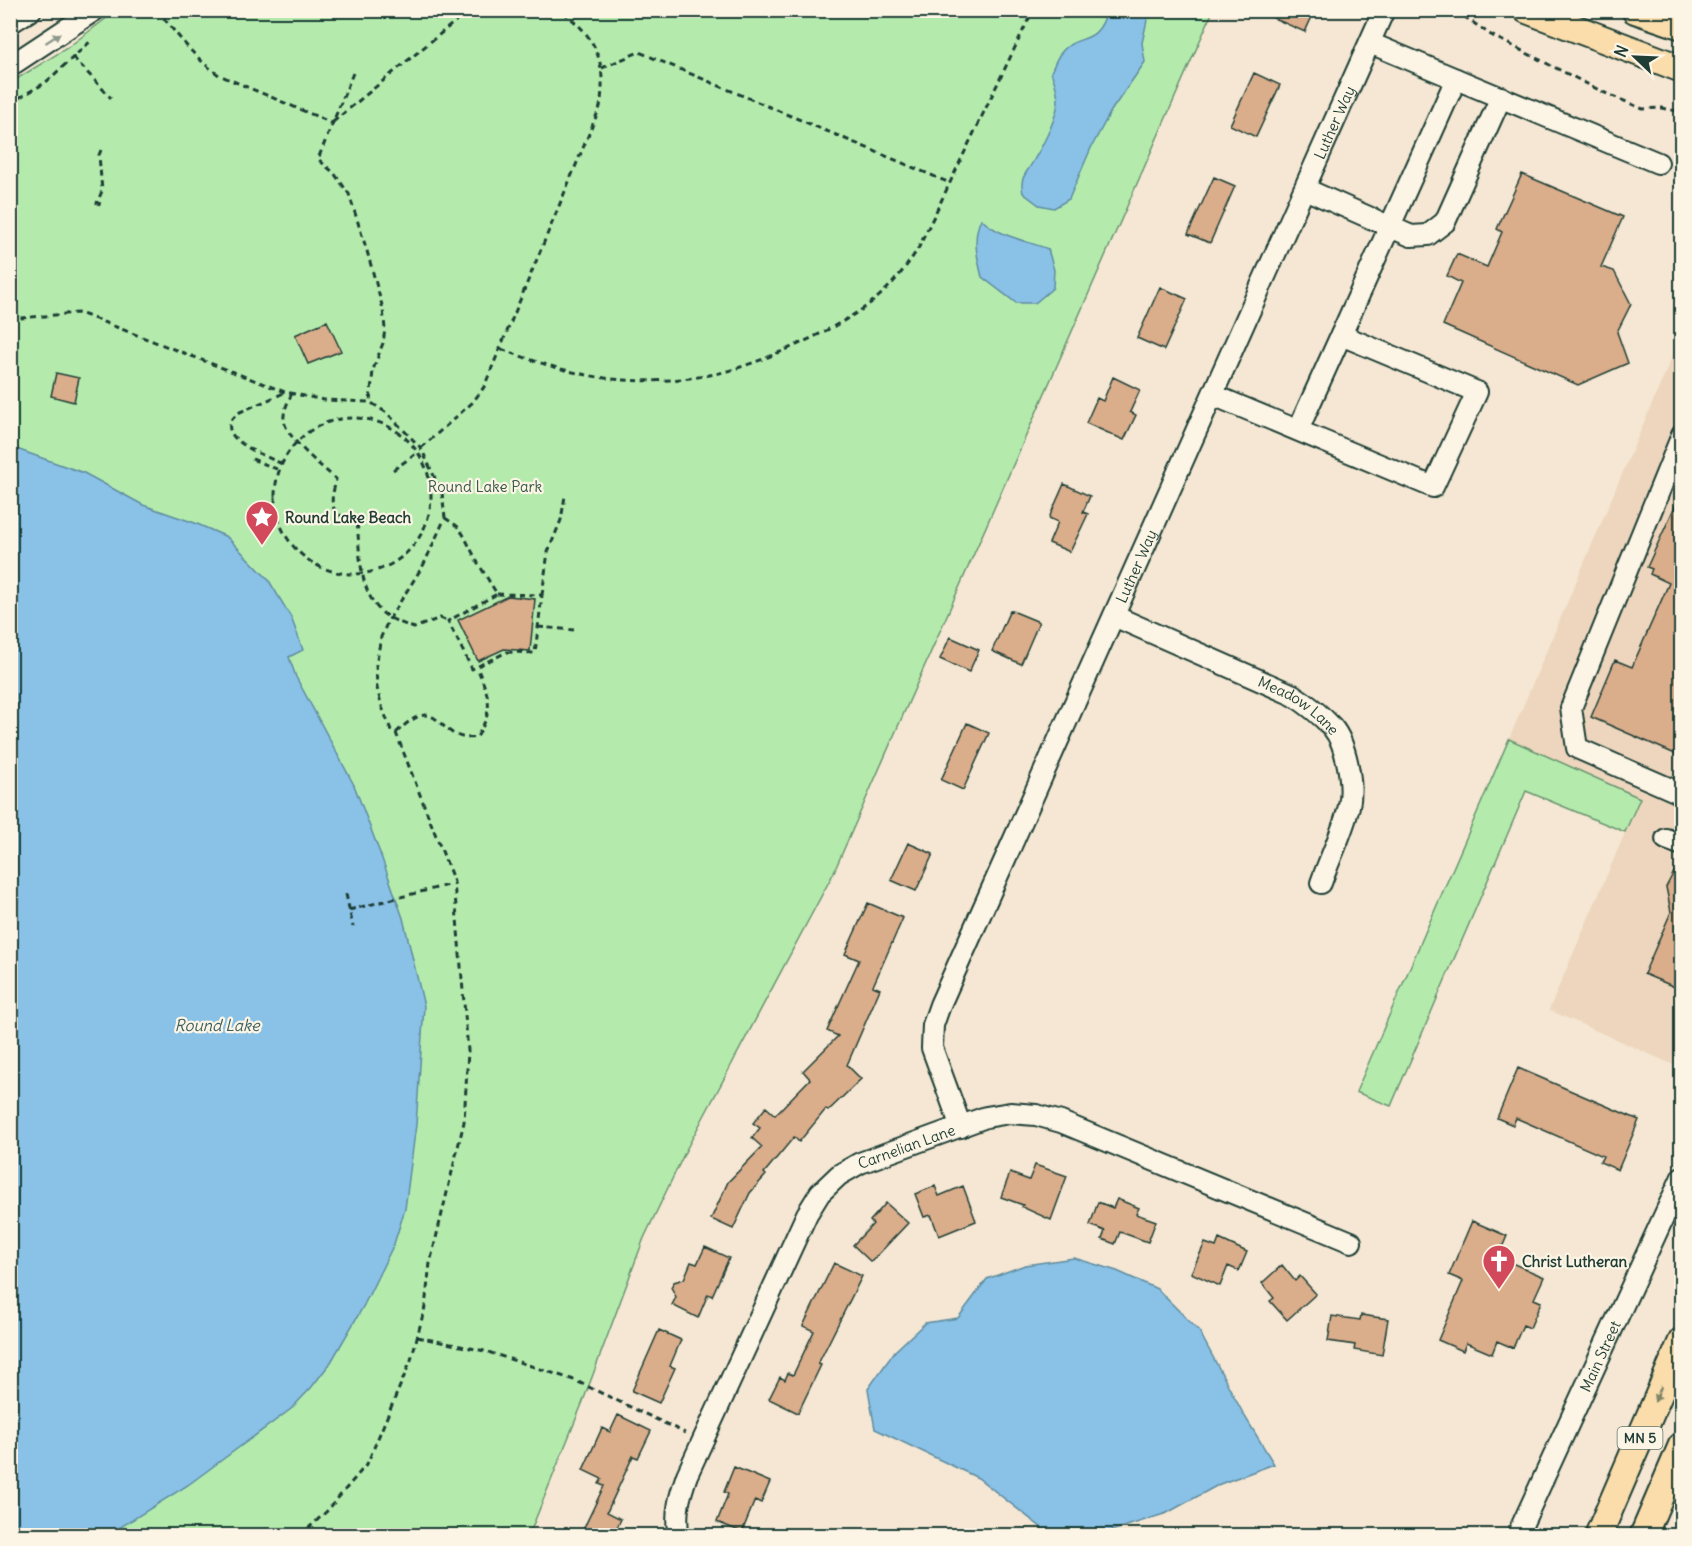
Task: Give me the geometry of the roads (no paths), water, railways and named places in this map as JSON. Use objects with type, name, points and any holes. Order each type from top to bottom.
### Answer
[{"type":"main road","points":[[1527,10],[1682,69]]},
{"type":"main road","points":[[1635,10],[1682,26]]},
{"type":"main road","name":"MN 5","points":[[1598,1536],[1682,1341]]},
{"type":"main road","name":"MN 5","points":[[1643,1536],[1682,1445]]},
{"type":"street","points":[[10,23],[31,10]]},
{"type":"street","name":"Luther Way","points":[[961,1126],[932,1048],[933,1025],[963,953],[1384,10]]},
{"type":"street","points":[[10,66],[90,12]]},
{"type":"street","points":[[1370,43],[1658,163]]},
{"type":"street","points":[[1298,430],[1456,79]]},
{"type":"street","points":[[1305,189],[1389,228],[1411,236],[1428,235],[1445,222],[1501,98]]},
{"type":"street","points":[[1213,395],[1433,487],[1477,392],[1341,335]]},
{"type":"street","points":[[1682,435],[1571,708],[1577,748],[1682,794]]},
{"type":"street","name":"Meadow Lane","points":[[1114,616],[1293,695],[1315,710],[1334,729],[1345,753],[1350,779],[1349,805],[1321,883]]},
{"type":"street","name":"Carnelian Lane","points":[[679,1536],[678,1500],[807,1214],[820,1192],[839,1175],[860,1163],[986,1117],[1010,1113],[1036,1115],[1060,1122],[1351,1242]]},
{"type":"street","name":"Main Street","points":[[1516,1536],[1682,1177]]},
{"type":"water","points":[[1107,11],[1149,11],[1142,43],[1145,62],[1111,111],[1091,148],[1069,199],[1054,208],[1039,205],[1023,193],[1022,183],[1024,175],[1051,128],[1058,104],[1051,72],[1066,47],[1097,31]]},
{"type":"water","points":[[981,219],[1004,234],[1048,249],[1054,270],[1053,288],[1035,303],[1016,303],[982,277],[976,240]]},
{"type":"water","name":"Round Lake","points":[[11,447],[84,473],[143,505],[227,537],[268,579],[291,617],[303,650],[289,657],[296,677],[354,785],[380,853],[403,918],[424,1006],[416,1125],[405,1209],[394,1244],[363,1307],[331,1362],[291,1409],[188,1485],[108,1535],[11,1535]]},
{"type":"water","points":[[1074,1258],[1117,1271],[1157,1289],[1199,1331],[1244,1415],[1274,1464],[1220,1484],[1167,1513],[1105,1533],[1093,1536],[1051,1535],[978,1478],[875,1429],[868,1389],[895,1351],[925,1323],[958,1318],[987,1279],[1025,1265]]},
{"type":"place","name":"Round Lake Beach","points":[[262,546]]},
{"type":"place","name":"Christ Lutheran","points":[[1499,1290]]},
{"type":"park label","name":"Round Lake Park","points":[[485,486]]}]
